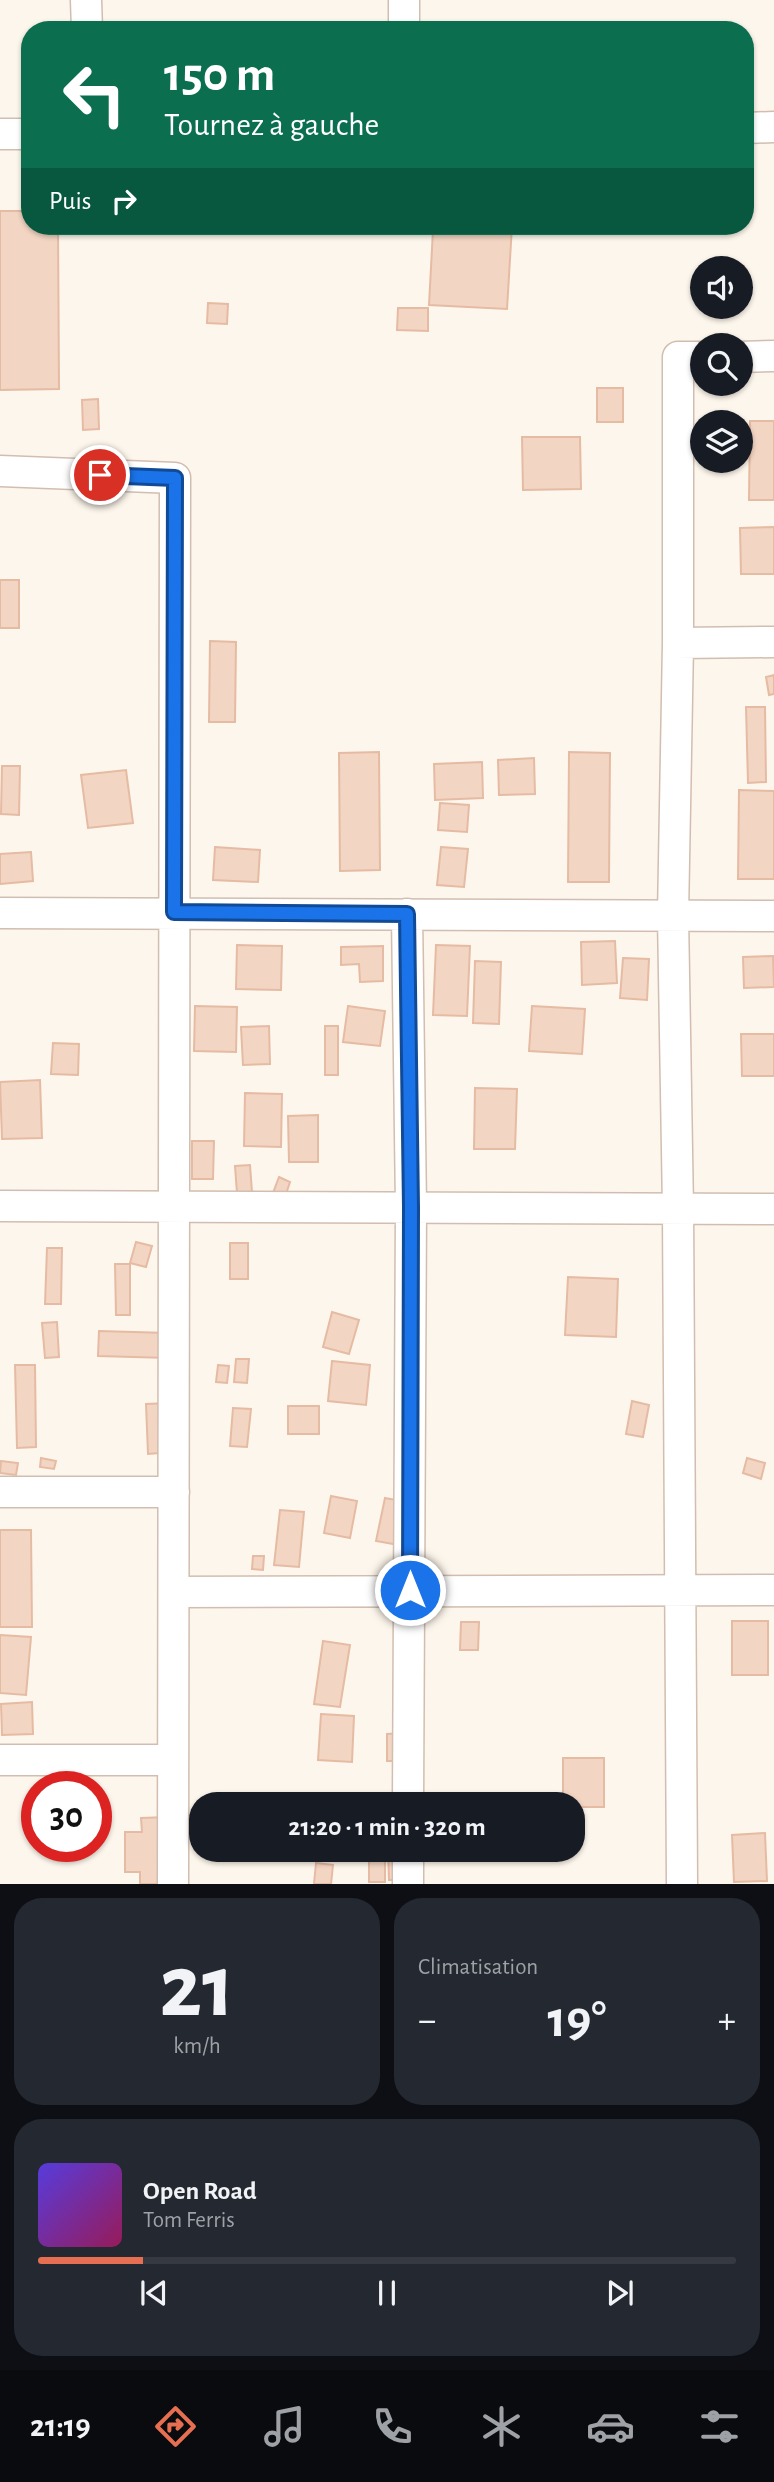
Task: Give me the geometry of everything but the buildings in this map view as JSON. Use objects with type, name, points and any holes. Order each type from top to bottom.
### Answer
[{"type":"street","points":[[86,0],[87,21]]},
{"type":"street","points":[[404,0],[404,21]]},
{"type":"street","points":[[754,128],[774,127]]},
{"type":"street","points":[[0,134],[21,134]]},
{"type":"street","points":[[753,357],[774,356]]},
{"type":"street","points":[[682,1884],[678,1209],[673,916],[678,643],[678,358],[690,358]]},
{"type":"street","points":[[0,471],[175,478],[173,1884]]},
{"type":"street","points":[[678,643],[774,642]]},
{"type":"street","points":[[0,913],[774,916]]},
{"type":"street","points":[[407,914],[411,1207],[408,1792]]},
{"type":"street","points":[[0,1206],[774,1209]]},
{"type":"street","points":[[0,1493],[174,1492]]},
{"type":"street","points":[[174,1592],[774,1590]]},
{"type":"street","points":[[0,1760],[173,1760]]},
{"type":"street","points":[[408,1862],[408,1884]]},
{"type":"route","points":[[100,475],[175,478],[174,912],[407,914],[411,1207],[410,1590]]}]
